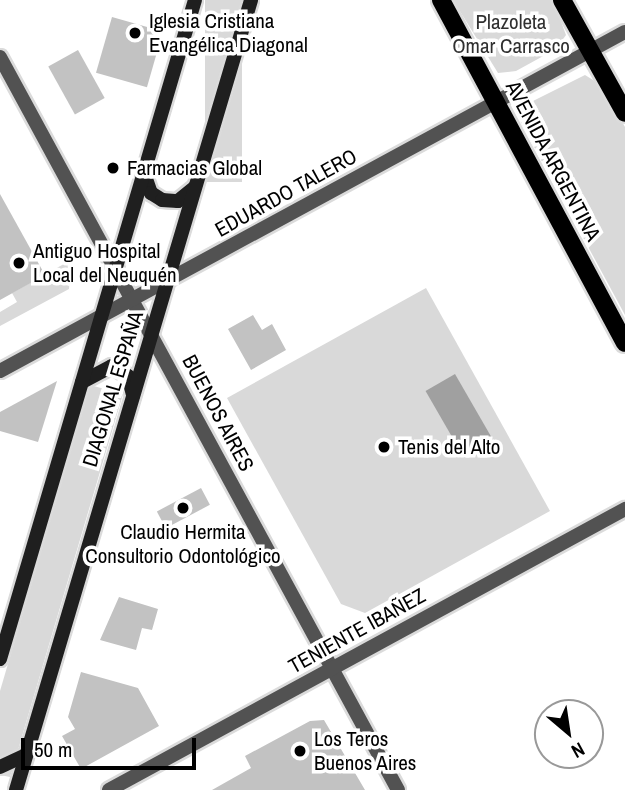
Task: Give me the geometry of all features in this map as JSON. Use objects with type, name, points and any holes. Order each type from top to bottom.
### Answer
[{"type":"main road","name":"DIAGONAL ESPAÑA","points":[[0,659],[195,0]]},
{"type":"main road","name":"DIAGONAL ESPAÑA","points":[[16,790],[251,0]]},
{"type":"main road","name":"AVENIDA ARGENTINA","points":[[441,0],[625,343]]},
{"type":"main road","points":[[562,0],[625,113]]},
{"type":"main road","points":[[144,172],[151,193],[162,200],[178,201],[195,186]]},
{"type":"main road","points":[[82,383],[99,368],[112,366],[128,376],[133,396]]},
{"type":"main road","points":[[0,767],[27,754]]},
{"type":"street","name":"EDUARDO TALERO","points":[[0,371],[625,32]]},
{"type":"street","name":"BUENOS AIRES","points":[[0,57],[398,790]]},
{"type":"street","name":"TENIENTE IBAÑEZ","points":[[108,790],[625,509]]},
{"type":"green space","points":[[205,0],[242,0],[242,182],[205,182]]},
{"type":"green space","name":"Plazoleta Omar Carrasco","points":[[453,0],[553,0],[566,35],[556,49],[516,71],[498,73]]},
{"type":"green space","points":[[585,75],[601,85],[625,127],[625,315],[520,121],[529,103]]},
{"type":"green space","points":[[71,260],[69,289],[0,326],[0,312],[17,302],[12,293]]},
{"type":"green space","name":"Tenis del Alto","points":[[426,288],[550,511],[365,613],[341,604],[227,398]]},
{"type":"green space","points":[[90,385],[123,394],[10,777],[0,775],[0,691]]},
{"type":"shaded area","points":[[455,374],[494,441],[464,458],[426,391]]},
{"type":"building","points":[[112,17],[163,32],[147,87],[96,73]]},
{"type":"building","points":[[78,50],[105,98],[75,115],[48,66]]},
{"type":"building","name":"Antiguo Hospital Local del Neuquén","points":[[0,194],[45,275],[0,300]]},
{"type":"building","points":[[253,315],[262,330],[272,324],[286,350],[251,370],[228,329]]},
{"type":"building","points":[[57,381],[38,442],[0,431],[0,412]]},
{"type":"building","name":"Claudio Hermita Consultorio Odontológico","points":[[201,488],[210,505],[166,528],[157,511]]},
{"type":"building","points":[[119,597],[158,609],[152,630],[142,628],[136,650],[100,640]]},
{"type":"building","points":[[81,672],[138,688],[159,726],[81,769],[62,736],[75,729],[68,717]]},
{"type":"building","name":"Los Teros Buenos Aires","points":[[324,720],[365,790],[212,790],[251,768],[245,756],[310,721]]},
{"type":"place","name":"Iglesia Cristiana Evangélica Diagonal","points":[[135,33]]},
{"type":"place","name":"Farmacias Global","points":[[113,168]]},
{"type":"place","name":"Antiguo Hospital Local del Neuquén","points":[[19,263]]},
{"type":"place","name":"Tenis del Alto","points":[[384,447]]},
{"type":"place","name":"Claudio Hermita Consultorio Odontológico","points":[[183,508]]},
{"type":"place","name":"Los Teros Buenos Aires","points":[[300,751]]}]
